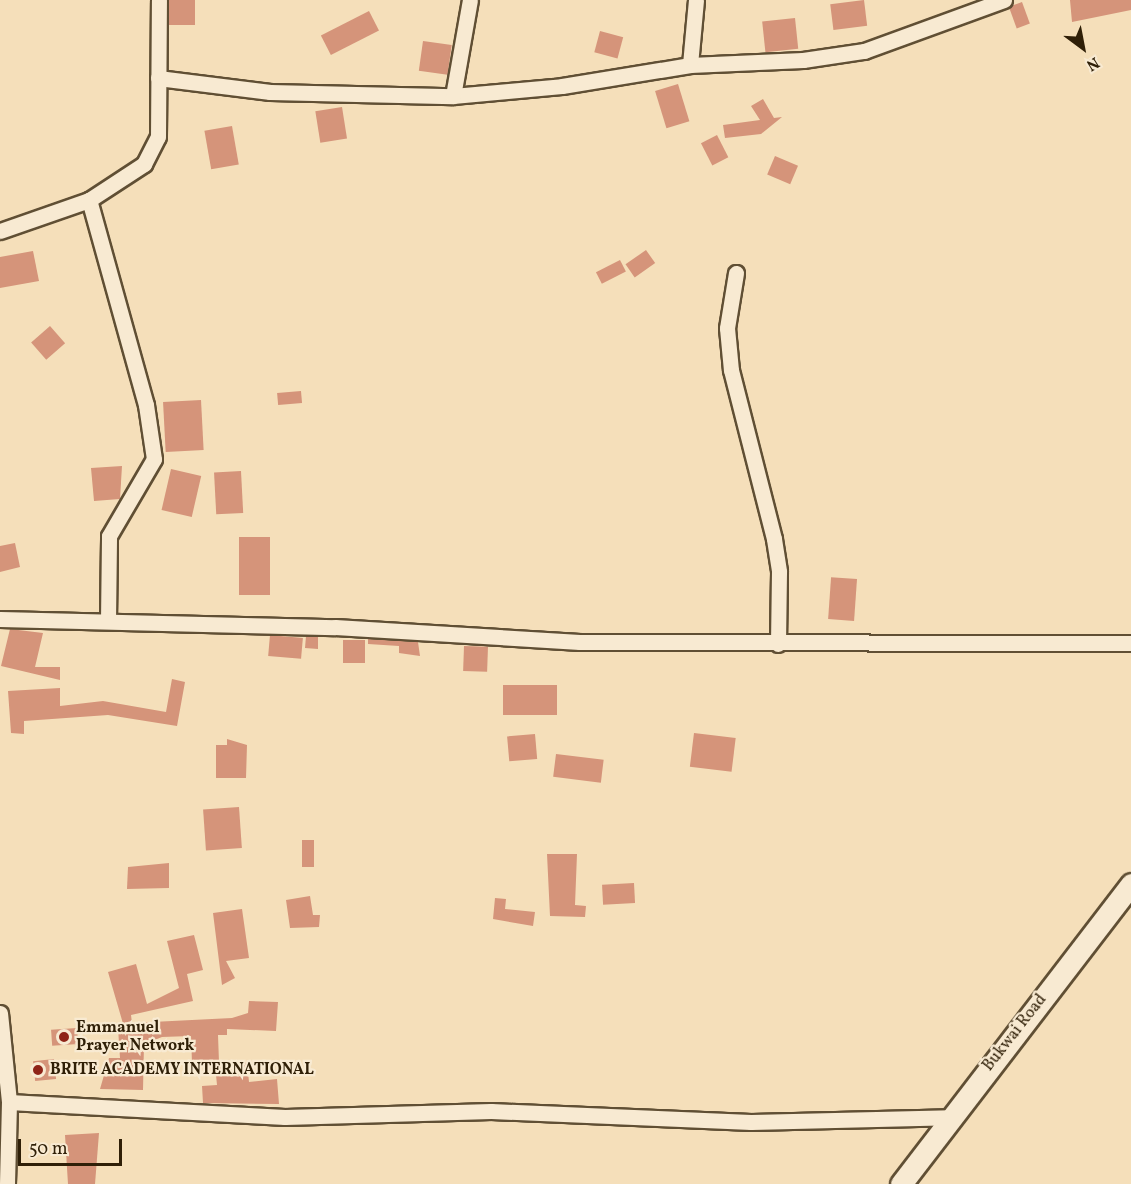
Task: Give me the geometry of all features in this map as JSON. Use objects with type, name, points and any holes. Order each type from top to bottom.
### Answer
[{"type":"street","points":[[0,231],[89,200],[144,164],[158,137],[159,0]]},
{"type":"street","points":[[453,96],[470,0]]},
{"type":"street","points":[[690,65],[696,0]]},
{"type":"street","points":[[158,78],[270,92],[453,96],[562,86],[690,65],[803,60],[864,51],[1004,0]]},
{"type":"street","points":[[89,200],[146,405],[154,459],[109,536],[108,621]]},
{"type":"street","points":[[736,273],[727,328],[731,370],[776,550],[778,644]]},
{"type":"street","points":[[0,619],[108,621],[580,642],[1131,643]]},
{"type":"street","name":"Bukwai Road","points":[[901,1184],[950,1117],[1131,884]]},
{"type":"street","points":[[0,1013],[9,1102],[7,1184]]},
{"type":"street","points":[[9,1102],[285,1117],[491,1111],[751,1122],[950,1117]]},
{"type":"building","points":[[169,0],[195,0],[195,25],[169,25]]},
{"type":"building","points":[[864,0],[867,26],[833,30],[830,4]]},
{"type":"building","points":[[1070,0],[1131,0],[1131,10],[1072,22]]},
{"type":"building","points":[[1022,2],[1030,24],[1017,28],[1009,7]]},
{"type":"building","points":[[369,11],[379,31],[331,55],[321,36]]},
{"type":"building","points":[[795,18],[798,49],[765,52],[762,21]]},
{"type":"building","points":[[600,31],[623,37],[617,58],[594,52]]},
{"type":"building","points":[[423,41],[452,45],[448,75],[419,71]]},
{"type":"building","points":[[678,84],[689,121],[666,128],[655,91]]},
{"type":"building","points":[[763,99],[774,118],[782,117],[761,134],[725,138],[723,125],[760,120],[751,106]]},
{"type":"building","points":[[342,107],[347,139],[320,143],[315,111]]},
{"type":"building","points":[[232,126],[239,164],[211,169],[204,131]]},
{"type":"building","points":[[717,135],[728,157],[712,165],[701,143]]},
{"type":"building","points":[[775,156],[798,166],[790,184],[767,174]]},
{"type":"building","points":[[646,250],[655,263],[635,277],[626,264]]},
{"type":"building","points":[[33,251],[39,281],[0,288],[0,257]]},
{"type":"building","points":[[620,260],[626,272],[602,284],[596,272]]},
{"type":"building","points":[[50,326],[65,343],[46,360],[31,342]]},
{"type":"building","points":[[301,391],[302,403],[278,405],[277,393]]},
{"type":"building","points":[[201,400],[204,450],[166,452],[163,402]]},
{"type":"building","points":[[122,466],[120,499],[94,501],[91,468]]},
{"type":"building","points":[[171,469],[201,476],[192,517],[162,510]]},
{"type":"building","points":[[241,471],[243,513],[216,514],[214,472]]},
{"type":"building","points":[[239,537],[270,537],[270,595],[239,595]]},
{"type":"building","points":[[15,543],[20,567],[0,572],[0,546]]},
{"type":"building","points":[[831,577],[857,579],[854,621],[828,619]]},
{"type":"building","points":[[10,629],[43,633],[35,667],[60,667],[60,680],[1,666]]},
{"type":"building","points":[[270,635],[303,638],[301,659],[268,656]]},
{"type":"building","points":[[306,636],[318,636],[318,649],[305,648]]},
{"type":"building","points":[[368,639],[418,642],[420,656],[399,653],[399,646],[368,644]]},
{"type":"building","points":[[343,640],[365,640],[365,663],[343,663]]},
{"type":"building","points":[[464,646],[488,647],[487,672],[463,671]]},
{"type":"building","points":[[172,679],[185,682],[177,726],[108,715],[24,721],[24,734],[11,733],[8,691],[60,688],[60,706],[103,701],[166,712]]},
{"type":"building","points":[[503,685],[557,685],[557,715],[503,715]]},
{"type":"building","points":[[694,733],[736,738],[732,772],[690,767]]},
{"type":"building","points":[[535,734],[537,759],[509,761],[507,736]]},
{"type":"building","points":[[227,739],[247,745],[246,778],[216,778],[216,745],[227,745]]},
{"type":"building","points":[[556,754],[604,760],[601,783],[553,777]]},
{"type":"building","points":[[239,807],[242,848],[206,850],[203,810]]},
{"type":"building","points":[[302,840],[314,840],[314,867],[302,867]]},
{"type":"building","points":[[547,854],[577,854],[575,905],[586,906],[585,917],[550,916]]},
{"type":"building","points":[[169,863],[169,888],[127,889],[128,867]]},
{"type":"building","points":[[634,883],[635,903],[603,905],[602,885]]},
{"type":"building","points":[[310,896],[313,915],[320,915],[319,927],[290,928],[286,900]]},
{"type":"building","points":[[495,898],[506,899],[505,909],[535,912],[533,926],[493,919]]},
{"type":"building","points":[[242,909],[249,958],[226,961],[235,978],[222,985],[213,913]]},
{"type":"building","points":[[194,935],[203,970],[187,974],[193,1001],[131,1015],[132,1023],[232,1018],[248,1013],[249,1001],[278,1002],[276,1031],[227,1029],[227,1035],[218,1035],[219,1062],[192,1063],[191,1036],[162,1037],[144,1044],[143,1090],[100,1089],[109,1058],[120,1058],[118,1028],[124,1027],[108,972],[136,964],[147,1004],[179,988],[167,941]]},
{"type":"building","name":"Emmanuel Prayer Network","points":[[77,1028],[78,1044],[52,1046],[51,1030]]},
{"type":"building","points":[[54,1059],[56,1079],[35,1081],[33,1061]]},
{"type":"building","points":[[247,1062],[249,1082],[277,1079],[279,1104],[203,1103],[202,1086],[217,1085],[215,1065]]},
{"type":"building","points":[[99,1133],[95,1184],[68,1184],[65,1135]]},
{"type":"place","name":"Emmanuel Prayer Network","points":[[64,1037]]},
{"type":"place","name":"BRITE ACADEMY INTERNATIONAL","points":[[38,1070]]}]
